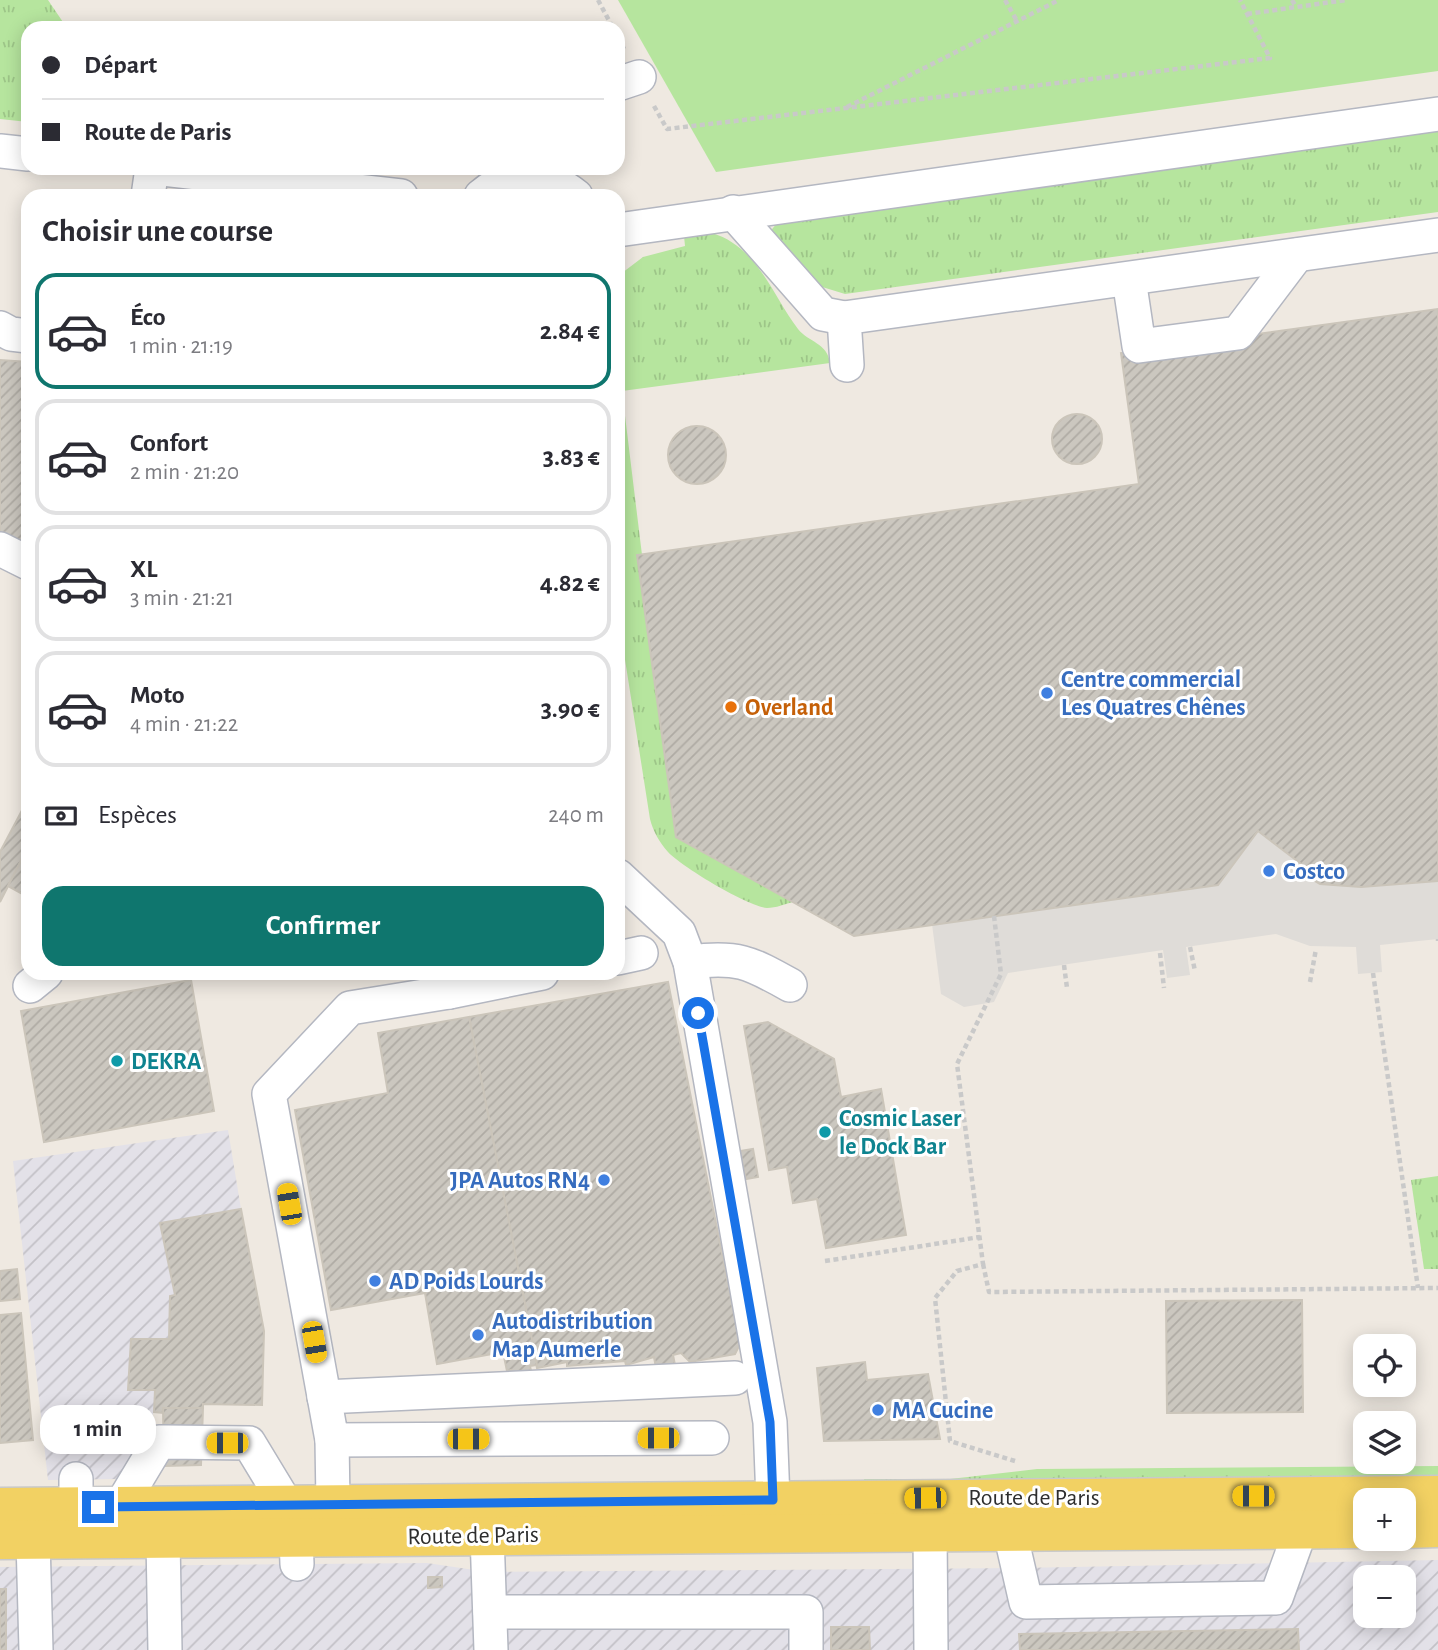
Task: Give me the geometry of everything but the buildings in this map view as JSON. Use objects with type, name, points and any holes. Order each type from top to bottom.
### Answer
[{"type":"main road","name":"Route de Paris","points":[[0,1507],[76,1493],[120,1507],[293,1535],[333,1503],[1438,1494]]},
{"type":"main road","points":[[1416,1529],[1438,1528]]},
{"type":"main road","name":"Route de Paris","points":[[17,1540],[293,1535],[1353,1529]]},
{"type":"street","points":[[625,229],[1438,114]]},
{"type":"street","points":[[0,151],[21,153]]},
{"type":"street","points":[[215,175],[339,189]]},
{"type":"street","points":[[489,189],[524,175]]},
{"type":"street","points":[[543,175],[566,189]]},
{"type":"street","points":[[733,212],[823,314],[844,318],[1438,234]]},
{"type":"street","points":[[1129,279],[1139,346],[1238,333],[1297,255]]},
{"type":"street","points":[[844,318],[847,365]]},
{"type":"street","points":[[0,328],[11,334],[21,335]]},
{"type":"street","points":[[0,550],[21,560]]},
{"type":"street","points":[[625,883],[679,933],[690,962],[770,1422],[773,1500]]},
{"type":"street","points":[[690,962],[720,958],[741,960],[790,985]]},
{"type":"street","points":[[333,1503],[332,1440],[270,1094],[350,1008],[448,982],[469,980]]},
{"type":"street","points":[[324,1397],[735,1378]]},
{"type":"street","points":[[332,1440],[712,1438]]},
{"type":"street","points":[[120,1507],[159,1442],[249,1443],[293,1535]]},
{"type":"street","points":[[1010,1531],[1026,1602],[1276,1598],[1301,1530]]},
{"type":"street","points":[[930,1532],[931,1650]]},
{"type":"street","points":[[487,1535],[491,1650]]},
{"type":"street","points":[[163,1539],[165,1650]]},
{"type":"street","points":[[17,1540],[36,1650]]},
{"type":"street","points":[[490,1612],[806,1612],[806,1650]]},
{"type":"path","points":[[598,0],[609,21]]},
{"type":"path","points":[[1006,0],[1017,21]]},
{"type":"path","points":[[843,109],[1059,0]]},
{"type":"path","points":[[667,129],[1270,58],[1240,0]]},
{"type":"path","points":[[1292,0],[1296,7]]},
{"type":"path","points":[[1247,14],[1346,0]]},
{"type":"path","points":[[994,916],[1001,974],[957,1064],[989,1292],[1438,1288]]},
{"type":"path","points":[[1190,947],[1195,971]]},
{"type":"path","points":[[1311,982],[1316,949]]},
{"type":"path","points":[[1160,953],[1164,988]]},
{"type":"path","points":[[1063,965],[1067,988]]},
{"type":"path","points":[[1373,973],[1418,1288]]},
{"type":"path","points":[[825,1261],[980,1237]]},
{"type":"path","points":[[984,1265],[957,1271],[935,1298],[950,1441],[1023,1464]]},
{"type":"shaded area","points":[[1258,831],[1309,870],[1308,877],[1320,884],[1361,887],[1438,881],[1438,939],[1380,945],[1382,972],[1358,974],[1356,947],[1310,946],[1276,934],[1186,947],[1190,975],[1167,978],[1163,950],[1008,973],[994,1002],[964,1007],[941,994],[932,924],[1218,885]]},
{"type":"shaded area","points":[[228,1130],[241,1209],[161,1223],[175,1295],[170,1297],[169,1339],[131,1339],[128,1390],[155,1390],[154,1412],[118,1479],[48,1480],[13,1161]]},
{"type":"shaded area","points":[[1438,1560],[1438,1650],[0,1650],[0,1567],[427,1563],[488,1572],[1019,1568]]},
{"type":"green space","points":[[0,0],[48,0],[62,21],[21,21],[21,121],[0,119]]},
{"type":"green space","points":[[618,0],[1438,0],[1438,71],[716,172]]},
{"type":"green space","points":[[1438,131],[1438,212],[845,294],[819,286],[769,233],[777,223]]},
{"type":"green space","points":[[712,233],[741,249],[763,274],[798,329],[825,351],[830,363],[625,391],[625,271],[643,257],[685,246],[684,236]]},
{"type":"green space","points":[[625,416],[642,555],[637,556],[676,837],[793,902],[770,908],[758,906],[700,876],[668,852],[650,819],[625,660]]},
{"type":"green space","points":[[1438,1176],[1438,1269],[1424,1269],[1411,1180]]},
{"type":"green space","points":[[1416,1466],[1438,1466],[1438,1480],[865,1485],[864,1479],[950,1479],[1037,1469],[1353,1467],[1353,1474],[1416,1474]]},
{"type":"place","name":"Centre commercial Les Quatres Chênes","points":[[1047,693]]},
{"type":"place","name":"Overland","points":[[731,707]]},
{"type":"place","name":"Costco","points":[[1269,871]]},
{"type":"place","name":"DEKRA","points":[[117,1061]]},
{"type":"place","name":"Cosmic Laser le Dock Bar","points":[[825,1132]]},
{"type":"place","name":"JPA Autos RN4","points":[[604,1180]]},
{"type":"place","name":"AD Poids Lourds","points":[[375,1281]]},
{"type":"place","name":"Autodistribution Map Aumerle","points":[[478,1335]]},
{"type":"place","name":"MA Cucine","points":[[878,1410]]},
{"type":"route","points":[[98,1507],[773,1500],[770,1422],[698,1013]]}]
